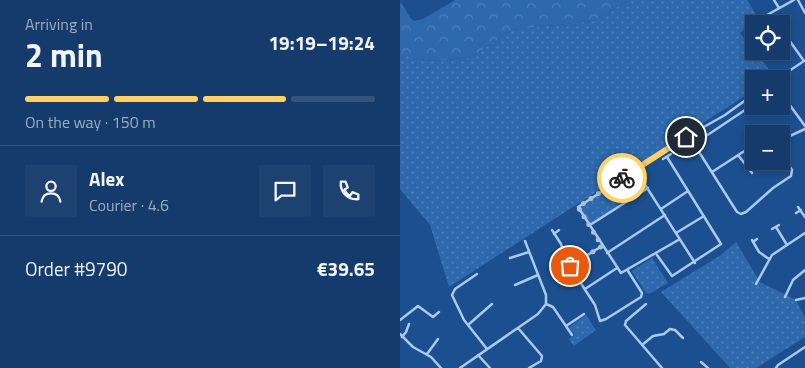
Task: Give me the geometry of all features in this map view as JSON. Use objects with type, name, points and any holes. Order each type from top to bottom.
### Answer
[{"type":"street","points":[[774,0],[779,8]]},
{"type":"street","points":[[768,15],[796,0],[805,12]]},
{"type":"street","points":[[790,41],[805,61],[790,71]]},
{"type":"street","points":[[680,239],[628,271],[621,273],[578,207],[745,101]]},
{"type":"street","points":[[790,106],[805,128],[790,136]]},
{"type":"street","points":[[745,110],[694,143],[735,211],[741,214],[791,176],[792,170],[790,167]]},
{"type":"street","points":[[712,172],[745,152]]},
{"type":"street","points":[[663,159],[671,154]]},
{"type":"street","points":[[738,155],[752,173]]},
{"type":"street","points":[[657,254],[672,276],[721,244],[667,157]]},
{"type":"street","points":[[636,170],[694,262]]},
{"type":"street","points":[[590,226],[648,188]]},
{"type":"street","points":[[661,209],[688,191]]},
{"type":"street","points":[[796,214],[800,209],[805,217]]},
{"type":"street","points":[[607,253],[665,215]]},
{"type":"street","points":[[676,233],[704,216]]},
{"type":"street","points":[[779,225],[774,228],[787,245]]},
{"type":"street","points":[[552,230],[561,244],[570,266],[595,305],[600,321],[641,297],[642,293],[628,271]]},
{"type":"street","points":[[554,234],[560,230]]},
{"type":"street","points":[[756,284],[769,259],[805,233]]},
{"type":"street","points":[[757,239],[752,241],[759,252],[769,259]]},
{"type":"street","points":[[460,368],[540,312],[546,304],[546,296],[525,241]]},
{"type":"street","points":[[570,266],[602,246]]},
{"type":"street","points":[[510,258],[529,252]]},
{"type":"street","points":[[585,289],[617,268]]},
{"type":"street","points":[[785,297],[793,280],[805,270]]},
{"type":"street","points":[[477,274],[454,289],[452,293],[457,307],[487,349]]},
{"type":"street","points":[[515,286],[538,275]]},
{"type":"street","points":[[796,300],[805,298]]},
{"type":"street","points":[[468,324],[492,304]]},
{"type":"street","points":[[546,304],[553,307],[572,335]]},
{"type":"street","points":[[646,304],[625,323],[661,368]]},
{"type":"street","points":[[400,320],[418,306],[432,317],[439,312]]},
{"type":"street","points":[[566,326],[584,314]]},
{"type":"street","points":[[409,324],[406,332],[401,335],[413,347],[434,359],[441,368]]},
{"type":"street","points":[[518,328],[542,357],[539,363],[529,368]]},
{"type":"street","points":[[642,345],[653,336],[664,334],[670,329],[675,330],[683,338]]},
{"type":"street","points":[[427,355],[438,339]]},
{"type":"street","points":[[776,368],[805,347]]},
{"type":"street","points":[[478,355],[490,368]]},
{"type":"street","points":[[702,362],[708,368]]},
{"type":"green space","points":[[455,0],[630,0],[593,21],[511,30],[472,57],[437,61],[415,59],[400,51],[400,2],[414,21],[423,19]]},
{"type":"green space","points":[[630,0],[747,0],[756,15],[745,15],[745,29],[740,33],[745,39],[745,60],[761,60],[769,70],[745,70],[745,96],[449,287],[430,225],[400,189],[400,51],[415,59],[437,61],[472,57],[511,30],[593,21]]},
{"type":"green space","points":[[635,169],[648,188],[590,225],[578,207]]},
{"type":"green space","points":[[736,242],[760,282],[796,300],[805,318],[805,337],[756,368],[730,368],[661,292],[721,255]]},
{"type":"green space","points":[[652,258],[668,283],[649,294],[646,293],[632,271]]},
{"type":"green space","points":[[586,315],[596,330],[574,346],[569,339],[575,335],[569,327]]},
{"type":"way so far","points":[[570,266],[602,246],[578,207],[622,178]]},
{"type":"route","points":[[622,178],[686,137]]}]
